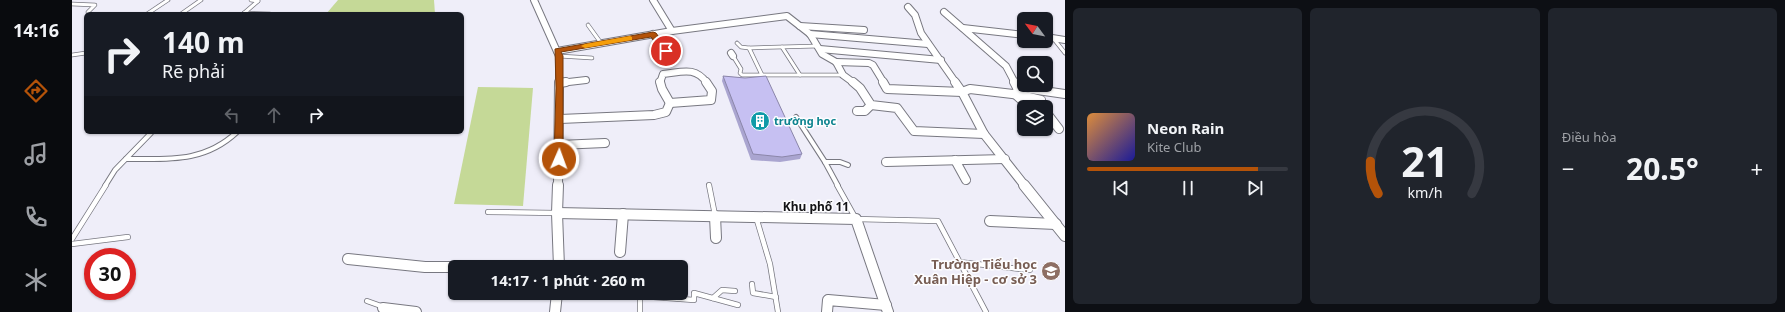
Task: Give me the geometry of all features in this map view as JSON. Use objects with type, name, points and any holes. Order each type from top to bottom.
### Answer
[{"type":"street","points":[[534,0],[558,53],[560,83],[557,213],[559,260]]},
{"type":"street","points":[[653,0],[672,31]]},
{"type":"street","points":[[908,7],[915,15],[921,33],[962,92],[984,134],[1065,236]]},
{"type":"street","points":[[944,12],[1006,66],[1018,93],[1023,100]]},
{"type":"street","points":[[558,53],[601,43],[653,34],[787,16],[810,34],[822,54],[836,62],[870,63],[873,65],[888,89],[962,92],[970,89],[1018,93],[1065,94]]},
{"type":"street","points":[[800,26],[864,30]]},
{"type":"street","points":[[963,28],[1017,34]]},
{"type":"street","points":[[653,34],[666,51]]},
{"type":"street","points":[[810,34],[928,44]]},
{"type":"street","points":[[1053,38],[1065,40]]},
{"type":"street","points":[[819,48],[940,60]]},
{"type":"street","points":[[836,62],[843,76],[860,88],[871,105]]},
{"type":"street","points":[[691,71],[701,75],[712,91],[711,100],[670,103],[659,80],[663,74],[691,71]]},
{"type":"street","points":[[560,83],[586,80]]},
{"type":"street","points":[[1018,93],[1041,100]]},
{"type":"street","points":[[560,119],[654,115],[666,112],[670,103]]},
{"type":"street","points":[[871,105],[897,108],[914,130],[984,134]]},
{"type":"street","points":[[857,111],[865,111],[869,109],[871,105]]},
{"type":"street","points":[[1053,121],[1059,129]]},
{"type":"street","points":[[559,145],[605,143]]},
{"type":"street","points":[[886,162],[1005,159]]},
{"type":"street","points":[[955,160],[966,180]]},
{"type":"street","points":[[557,213],[856,219],[888,309],[828,300],[827,312]]},
{"type":"street","points":[[620,252],[623,214]]},
{"type":"street","points":[[715,216],[716,238]]},
{"type":"street","points":[[990,221],[1056,224]]},
{"type":"street","points":[[348,259],[426,267],[448,267]]},
{"type":"street","points":[[555,312],[556,300]]},
{"type":"street","points":[[382,308],[416,312]]},
{"type":"lane","points":[[150,12],[168,0]]},
{"type":"lane","points":[[183,12],[201,0]]},
{"type":"lane","points":[[244,12],[258,1],[251,0]]},
{"type":"lane","points":[[72,4],[95,5],[88,12]]},
{"type":"lane","points":[[588,25],[601,43]]},
{"type":"lane","points":[[1053,38],[1065,53]]},
{"type":"lane","points":[[737,43],[741,47],[749,48],[819,48]]},
{"type":"lane","points":[[782,47],[800,75]]},
{"type":"lane","points":[[749,48],[762,75]]},
{"type":"lane","points":[[72,55],[84,53]]},
{"type":"lane","points":[[558,53],[592,58]]},
{"type":"lane","points":[[732,55],[741,69],[740,72],[742,75],[843,76]]},
{"type":"lane","points":[[796,117],[826,162],[856,219],[938,221],[986,312]]},
{"type":"lane","points":[[72,239],[115,170],[149,134]]},
{"type":"lane","points":[[126,159],[167,159],[197,156],[213,150],[232,138],[235,134]]},
{"type":"lane","points":[[826,162],[840,162],[848,166]]},
{"type":"lane","points":[[709,184],[715,216]]},
{"type":"lane","points":[[488,212],[557,213]]},
{"type":"lane","points":[[755,217],[766,245],[778,312]]},
{"type":"lane","points":[[72,244],[128,237]]},
{"type":"lane","points":[[959,262],[1030,270]]},
{"type":"lane","points":[[752,284],[753,293],[776,297]]},
{"type":"lane","points":[[713,298],[719,291],[725,289],[735,291]]},
{"type":"lane","points":[[640,312],[640,296],[694,300],[694,293],[738,305]]},
{"type":"lane","points":[[367,301],[381,306],[382,308]]},
{"type":"green space","points":[[338,0],[434,0],[435,12],[328,12]]},
{"type":"green space","points":[[478,87],[533,88],[523,206],[454,204]]},
{"type":"building","name":"trường học","points":[[723,76],[745,78],[766,76],[802,154],[782,157],[753,154]]},
{"type":"slow traffic","points":[[585,46],[630,39]]},
{"type":"place","name":"trường học","points":[[760,121]]},
{"type":"place","name":"Trường Tiểu học Xuân Hiệp - cơ sở 3","points":[[1051,271]]},
{"type":"district","name":"Khu phố 11","points":[[816,207]]},
{"type":"route","points":[[559,159],[560,88],[559,56],[557,51],[653,34],[666,51]]}]
